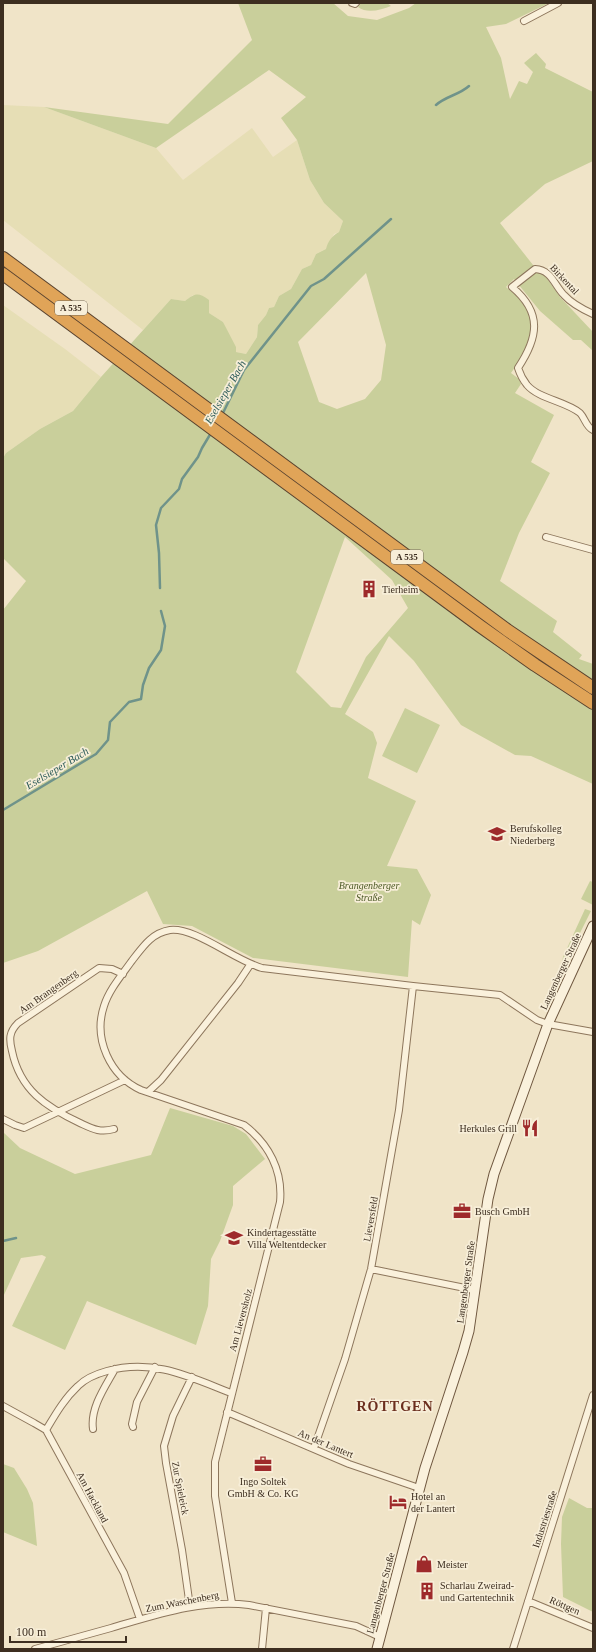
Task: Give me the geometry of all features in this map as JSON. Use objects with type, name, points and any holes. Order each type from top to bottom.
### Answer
[{"type":"highway","name":"A 535","points":[[3,258],[507,630],[593,688]]},
{"type":"highway","name":"A 535","points":[[3,274],[300,494],[535,665],[593,703]]},
{"type":"main road","name":"Langenberger Straße","points":[[376,1649],[419,1488],[469,1331],[488,1199],[494,1174],[548,1024],[593,926]]},
{"type":"street","points":[[352,3],[356,3]]},
{"type":"street","points":[[524,21],[558,3]]},
{"type":"street","name":"Birkental","points":[[593,314],[583,310],[565,296],[551,277],[542,269],[535,269],[512,287],[520,294],[534,322],[535,332],[533,340],[528,353],[518,368],[525,382],[532,390],[568,406],[581,414],[593,430]]},
{"type":"street","points":[[546,537],[593,550]]},
{"type":"street","points":[[250,964],[238,983],[161,1080],[148,1092],[135,1087],[125,1080],[106,1055],[100,1023],[104,1005],[123,974],[152,937],[165,931],[176,930],[187,932],[250,964],[274,970],[413,986],[500,994],[537,1020],[548,1024],[593,1032]]},
{"type":"street","name":"Am Brangenberg","points":[[114,1129],[105,1132],[92,1128],[56,1112],[45,1105],[25,1082],[13,1056],[10,1036],[11,1032],[18,1023],[99,968],[112,969],[123,974]]},
{"type":"street","name":"Lieversfeld","points":[[314,1448],[345,1359],[371,1268],[399,1110],[413,986]]},
{"type":"street","points":[[3,1119],[24,1128],[125,1080]]},
{"type":"street","name":"Am Lieversholz","points":[[148,1092],[244,1125],[258,1136],[269,1151],[281,1181],[280,1202],[220,1436],[215,1462],[214,1485],[232,1602]]},
{"type":"street","points":[[371,1268],[475,1290]]},
{"type":"street","points":[[3,1406],[46,1430],[67,1397],[79,1385],[92,1376],[115,1369],[137,1366],[154,1367],[192,1377],[231,1393]]},
{"type":"street","points":[[133,1427],[132,1424],[138,1402],[154,1367]]},
{"type":"street","points":[[93,1429],[92,1422],[95,1409],[103,1390],[115,1369]]},
{"type":"street","name":"Zur Spieleick","points":[[190,1607],[164,1446],[173,1416],[192,1377]]},
{"type":"street","name":"Industriestraße","points":[[513,1649],[588,1420],[593,1395]]},
{"type":"street","name":"An der Lantert","points":[[227,1412],[349,1464],[419,1488]]},
{"type":"street","name":"Am Hackland","points":[[46,1430],[124,1573],[140,1619]]},
{"type":"street","name":"Röttgen","points":[[528,1601],[593,1628]]},
{"type":"street","name":"Zum Waschenberg","points":[[35,1649],[140,1619],[190,1607],[232,1602],[356,1626],[380,1637]]},
{"type":"street","points":[[262,1649],[266,1608]]},
{"type":"shaded area","points":[[3,105],[44,107],[156,148],[183,180],[252,128],[273,157],[297,140],[310,180],[324,203],[343,221],[339,232],[334,234],[326,249],[316,254],[311,265],[302,269],[291,289],[279,296],[274,307],[269,308],[266,315],[258,325],[257,337],[246,354],[236,352],[223,322],[209,313],[193,295],[185,301],[171,299],[143,330],[3,220]]},
{"type":"shaded area","points":[[3,305],[65,349],[101,377],[73,411],[40,429],[6,453],[3,458]]},
{"type":"green space","name":"Brangenberger Straße","points":[[238,3],[333,3],[348,16],[377,20],[409,8],[416,3],[549,3],[506,24],[486,27],[501,58],[510,99],[519,81],[527,84],[533,72],[524,63],[536,53],[546,64],[545,68],[593,92],[593,161],[545,184],[500,223],[533,265],[544,274],[560,297],[593,332],[593,351],[581,340],[573,340],[540,311],[514,279],[506,287],[526,308],[532,328],[526,349],[511,373],[519,379],[521,384],[515,393],[554,415],[531,462],[550,473],[519,533],[500,581],[557,621],[553,632],[582,655],[579,659],[593,664],[593,784],[531,756],[515,755],[461,725],[414,661],[389,636],[345,714],[373,732],[377,743],[368,778],[416,801],[387,866],[417,869],[431,895],[420,925],[412,920],[408,977],[253,958],[192,926],[163,924],[147,891],[38,951],[3,963],[3,610],[26,581],[3,558],[3,458],[6,453],[40,429],[73,411],[101,377],[171,299],[185,301],[191,296],[197,294],[209,300],[209,313],[223,322],[236,347],[236,352],[246,354],[257,337],[258,325],[266,315],[269,308],[274,307],[279,296],[291,289],[302,269],[311,265],[316,254],[326,249],[334,235],[339,232],[343,221],[324,203],[310,180],[297,140],[281,118],[306,97],[269,70],[156,148],[44,107],[168,124],[252,40]],"holes":[[[366,273],[386,345],[381,380],[365,399],[337,409],[319,402],[298,342]],[[345,537],[392,580],[408,608],[366,657],[341,708],[331,707],[296,672]]]},
{"type":"green space","points":[[361,3],[387,3],[391,6],[370,11],[358,7]]},
{"type":"green space","points":[[405,708],[440,725],[417,773],[382,756]]},
{"type":"green space","points":[[590,881],[593,882],[593,905],[581,899]]},
{"type":"green space","points":[[585,909],[591,911],[560,973],[563,957]]},
{"type":"green space","points":[[170,1108],[233,1126],[246,1134],[265,1159],[233,1186],[233,1205],[220,1241],[211,1259],[208,1306],[196,1345],[87,1301],[65,1350],[12,1326],[46,1257],[42,1255],[21,1258],[3,1297],[3,1132],[20,1148],[75,1174],[151,1155]]},
{"type":"green space","points":[[3,1464],[14,1468],[27,1489],[33,1503],[37,1546],[3,1532]]},
{"type":"green space","points":[[569,1498],[587,1508],[593,1508],[593,1612],[563,1597],[561,1544],[562,1517]]},
{"type":"waterway","name":"Eselsieper Bach","points":[[436,105],[461,92],[469,86]]},
{"type":"waterway","name":"Eselsieper Bach","points":[[222,415],[244,370],[311,286],[324,279],[391,219]]},
{"type":"waterway","name":"Eselsieper Bach","points":[[160,588],[159,553],[156,525],[161,508],[179,489],[182,479],[198,457],[211,433]]},
{"type":"waterway","name":"Eselsieper Bach","points":[[3,810],[96,754],[108,740],[110,722],[129,702],[141,699],[143,685],[149,668],[161,650],[165,626],[161,611]]},
{"type":"waterway","points":[[3,1241],[16,1238]]},
{"type":"place","name":"Tierheim","points":[[369,589]]},
{"type":"place","name":"Berufskolleg Niederberg","points":[[497,834]]},
{"type":"place","name":"Herkules Grill","points":[[530,1128]]},
{"type":"place","name":"Busch GmbH","points":[[462,1211]]},
{"type":"place","name":"Kindertagesstätte Villa Weltentdecker","points":[[234,1238]]},
{"type":"place","name":"Ingo Soltek GmbH & Co. KG","points":[[263,1464]]},
{"type":"place","name":"Hotel an der Lantert","points":[[398,1502]]},
{"type":"place","name":"Meister","points":[[424,1564]]},
{"type":"place","name":"Scharlau Zweirad- und Gartentechnik","points":[[427,1591]]},
{"type":"district","name":"RÖTTGEN","points":[[395,1406]]}]
